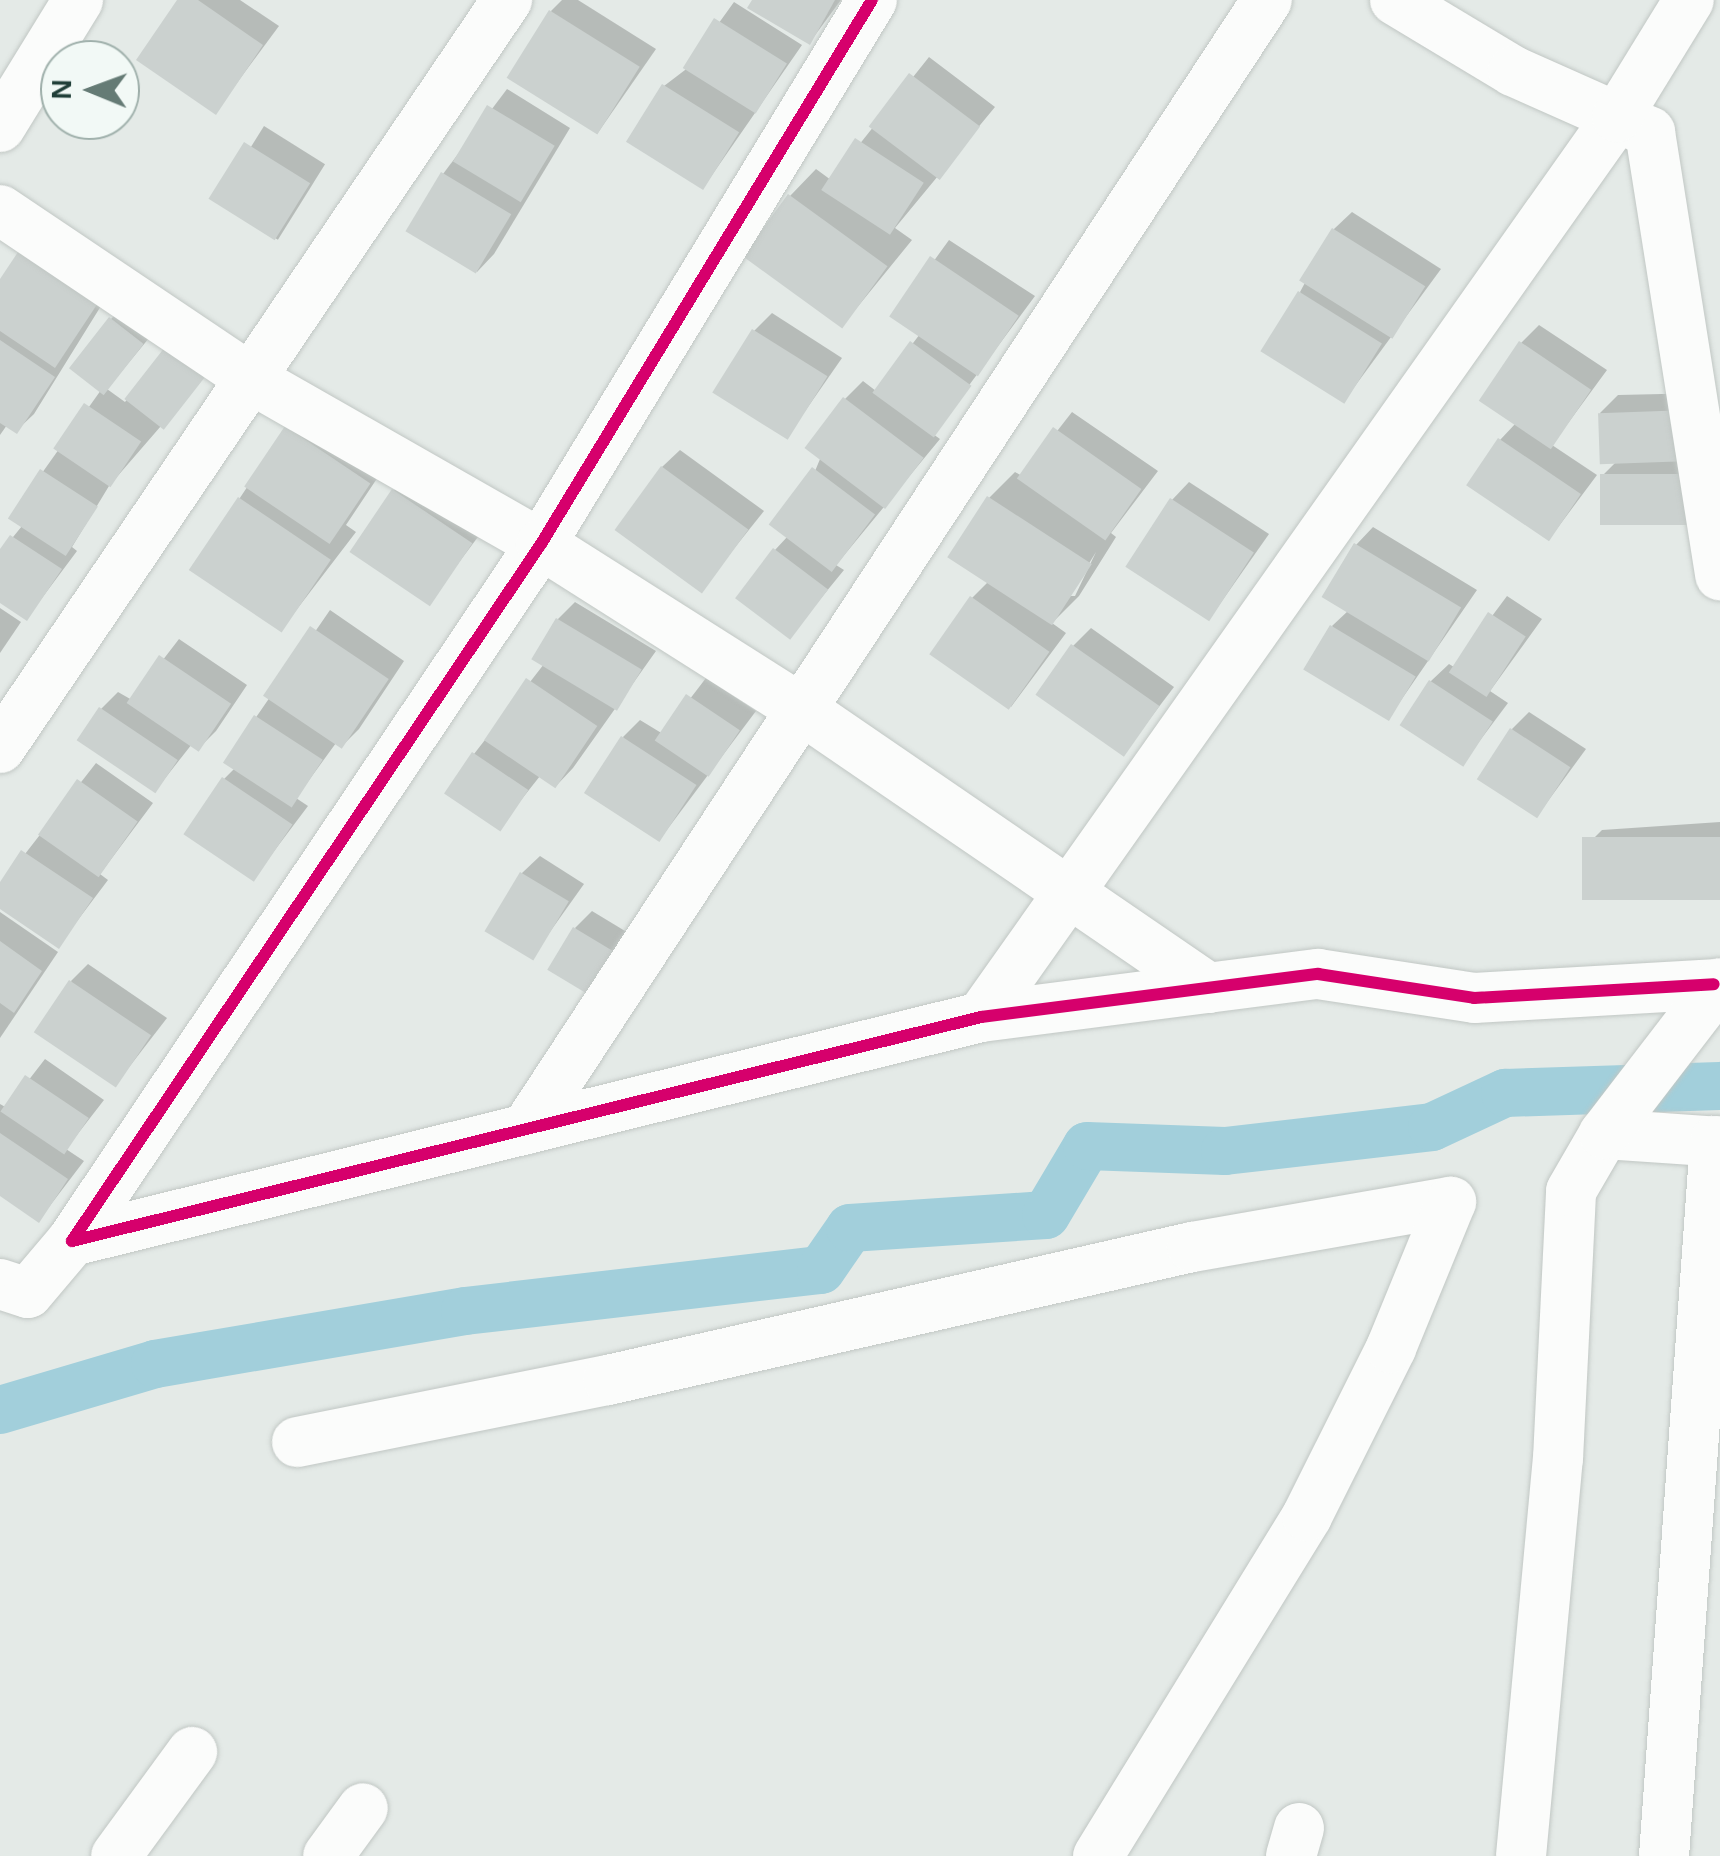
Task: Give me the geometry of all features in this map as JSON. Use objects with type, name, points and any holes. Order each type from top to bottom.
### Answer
[{"type":"street","points":[[0,126],[78,0]]},
{"type":"street","points":[[0,748],[253,380],[506,0]]},
{"type":"street","points":[[0,1284],[28,1294],[72,1241],[541,544],[872,0]]},
{"type":"street","points":[[526,1129],[1268,0]]},
{"type":"street","points":[[1395,0],[1513,71],[1650,132],[1720,576]]},
{"type":"street","points":[[980,1017],[1072,894],[1698,4]]},
{"type":"street","points":[[0,210],[253,380],[541,544],[802,709],[1209,988]]},
{"type":"street","points":[[72,1241],[980,1017],[1318,974],[1474,998],[1717,984]]},
{"type":"street","points":[[1521,1856],[1558,1459],[1571,1191],[1615,1119],[1717,984]]},
{"type":"street","points":[[1615,1119],[1718,1142],[1664,1856]]},
{"type":"street","points":[[298,1442],[608,1380],[1174,1251],[1451,1202],[1391,1348],[1307,1516],[1098,1856]]},
{"type":"street","points":[[116,1856],[192,1752]]},
{"type":"street","points":[[328,1856],[363,1808]]},
{"type":"building","points":[[177,0],[198,0],[263,45],[216,115],[140,63],[140,54]]},
{"type":"building","points":[[752,0],[835,0],[810,45],[747,8]]},
{"type":"building","points":[[549,10],[640,67],[597,135],[507,78]]},
{"type":"building","points":[[714,18],[787,64],[756,114],[683,68]]},
{"type":"building","points":[[909,73],[980,127],[940,180],[869,127]]},
{"type":"building","points":[[662,84],[739,132],[703,190],[626,142]]},
{"type":"building","points":[[487,105],[555,146],[521,202],[453,162]]},
{"type":"building","points":[[855,138],[924,183],[890,235],[821,190]]},
{"type":"building","points":[[244,142],[310,183],[275,240],[208,199]]},
{"type":"building","points":[[441,172],[511,214],[476,273],[405,231]]},
{"type":"building","points":[[788,194],[888,266],[842,329],[743,256]]},
{"type":"building","points":[[1332,228],[1425,286],[1392,339],[1299,281]]},
{"type":"building","points":[[20,249],[98,303],[55,368],[0,331],[0,279]]},
{"type":"building","points":[[930,256],[1019,316],[978,376],[889,317]]},
{"type":"building","points":[[1298,291],[1382,343],[1344,404],[1260,351]]},
{"type":"building","points":[[109,317],[144,344],[104,395],[69,368]]},
{"type":"building","points":[[752,329],[827,376],[788,440],[712,393]]},
{"type":"building","points":[[0,340],[55,377],[17,434],[0,423]]},
{"type":"building","points":[[910,341],[971,386],[934,437],[872,393]]},
{"type":"building","points":[[1519,341],[1591,390],[1551,449],[1479,401]]},
{"type":"building","points":[[165,347],[204,378],[164,430],[124,399]]},
{"type":"building","points":[[843,397],[924,458],[885,509],[804,448]]},
{"type":"building","points":[[84,403],[141,442],[110,487],[53,449]]},
{"type":"building","points":[[1689,410],[1691,461],[1600,464],[1598,413]]},
{"type":"building","points":[[285,426],[370,484],[330,544],[244,487]]},
{"type":"building","points":[[1053,427],[1141,489],[1105,541],[1017,479]]},
{"type":"building","points":[[1498,438],[1581,494],[1549,541],[1466,485]]},
{"type":"building","points":[[661,466],[748,529],[702,593],[615,530]]},
{"type":"building","points":[[812,467],[875,515],[832,572],[769,525]]},
{"type":"building","points":[[40,469],[98,507],[66,556],[8,518]]},
{"type":"building","points":[[1600,474],[1690,474],[1690,525],[1600,525]]},
{"type":"building","points":[[392,489],[472,543],[430,606],[350,552]]},
{"type":"building","points":[[987,496],[1092,564],[1052,625],[947,557]]},
{"type":"building","points":[[238,497],[331,560],[282,633],[189,570]]},
{"type":"building","points":[[1170,498],[1254,552],[1209,621],[1125,567]]},
{"type":"building","points":[[10,535],[62,569],[27,621],[0,603],[0,549]]},
{"type":"building","points":[[1354,543],[1461,607],[1429,661],[1322,597]]},
{"type":"building","points":[[773,548],[828,590],[790,640],[735,598]]},
{"type":"building","points":[[970,596],[1049,652],[1009,710],[929,654]]},
{"type":"building","points":[[1488,612],[1526,637],[1487,697],[1449,672]]},
{"type":"building","points":[[556,618],[642,670],[617,711],[531,659]]},
{"type":"building","points":[[1330,625],[1416,677],[1389,721],[1303,670]]},
{"type":"building","points":[[310,626],[389,679],[342,749],[263,696]]},
{"type":"building","points":[[1071,644],[1159,706],[1124,757],[1035,695]]},
{"type":"building","points":[[159,655],[231,704],[199,752],[127,703]]},
{"type":"building","points":[[526,678],[597,726],[555,788],[484,740]]},
{"type":"building","points":[[1429,680],[1493,721],[1463,767],[1400,725]]},
{"type":"building","points":[[686,694],[740,730],[709,777],[655,740]]},
{"type":"building","points":[[99,707],[178,760],[155,793],[77,740]]},
{"type":"building","points":[[254,715],[323,760],[292,807],[223,763]]},
{"type":"building","points":[[1510,728],[1570,767],[1537,818],[1477,779]]},
{"type":"building","points":[[621,736],[696,785],[659,842],[584,793]]},
{"type":"building","points":[[472,752],[528,790],[500,831],[444,793]]},
{"type":"building","points":[[222,777],[292,825],[254,882],[183,834]]},
{"type":"building","points":[[77,779],[138,821],[99,877],[38,835]]},
{"type":"building","points":[[1582,837],[1720,837],[1720,900],[1582,900]]},
{"type":"building","points":[[21,850],[93,898],[59,949],[0,909],[0,882]]},
{"type":"building","points":[[520,872],[569,901],[533,961],[484,931]]},
{"type":"building","points":[[573,927],[614,952],[588,995],[547,970]]},
{"type":"building","points":[[0,941],[42,971],[14,1013],[0,1003]]},
{"type":"building","points":[[69,980],[151,1035],[116,1088],[34,1032]]},
{"type":"building","points":[[25,1075],[89,1118],[64,1155],[0,1111]]},
{"type":"building","points":[[0,1133],[68,1179],[39,1223],[0,1196]]},
{"type":"waterway","points":[[0,1410],[155,1364],[465,1311],[821,1270],[850,1228],[1046,1215],[1087,1146],[1225,1151],[1432,1127],[1505,1093],[1720,1086]]},
{"type":"cycle path","points":[[872,0],[541,544],[72,1241],[981,1017],[1318,974],[1474,998],[1714,984]]}]
